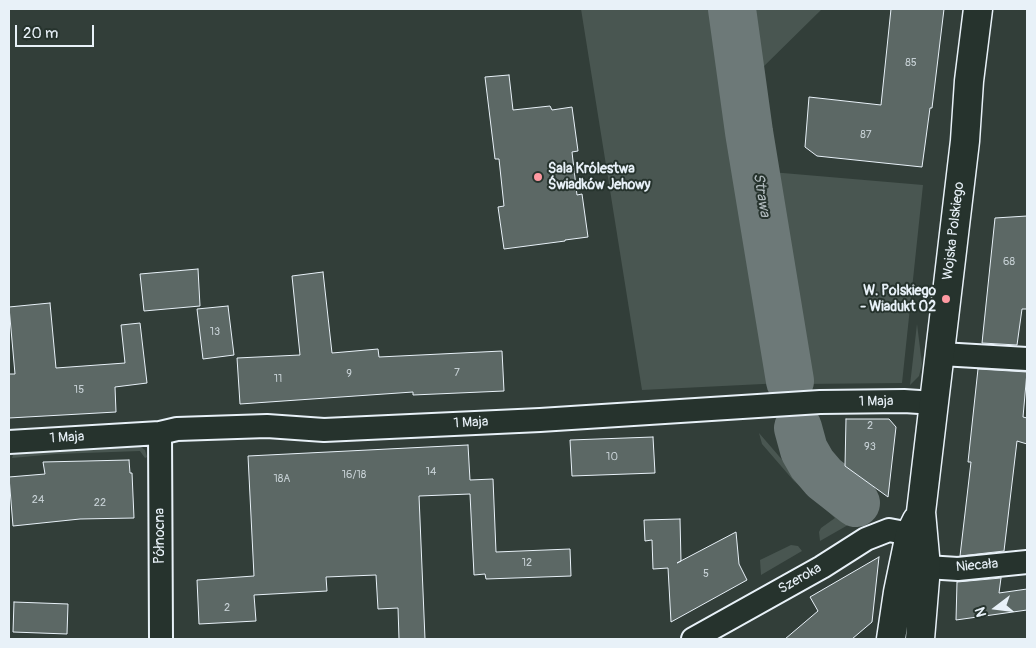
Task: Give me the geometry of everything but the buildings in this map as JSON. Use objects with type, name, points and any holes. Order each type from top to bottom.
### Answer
[{"type":"street","name":"Wojska Polskiego","points":[[892,639],[898,592],[916,523],[941,354],[978,9]]},
{"type":"street","points":[[941,354],[1027,359]]},
{"type":"street","name":"1 Maja","points":[[9,442],[160,433],[177,429],[267,426],[324,430],[540,420],[820,402],[904,401],[934,403]]},
{"type":"street","name":"Północna","points":[[160,433],[161,639]]},
{"type":"street","name":"Wojska Polskiego","points":[[916,523],[926,567],[920,639]]},
{"type":"street","name":"Szeroka","points":[[693,639],[822,567],[866,539],[889,530],[916,523]]},
{"type":"street","name":"Niecała","points":[[926,567],[958,569],[1027,562]]},
{"type":"shaded area","points":[[581,9],[724,9],[783,383],[642,390]]},
{"type":"shaded area","points":[[748,9],[822,9],[755,75]]},
{"type":"shaded area","points":[[771,172],[923,185],[902,383],[803,384]]},
{"type":"shaded area","points":[[917,324],[922,364],[919,376],[910,385]]},
{"type":"shaded area","points":[[759,433],[797,477],[848,525],[820,541],[819,532],[821,528],[835,518],[794,481],[762,444]]},
{"type":"shaded area","points":[[138,445],[145,450],[147,457],[145,458],[140,451],[56,454],[12,458],[14,452]]},
{"type":"shaded area","points":[[791,545],[798,546],[802,551],[761,575],[760,560]]},
{"type":"waterway","name":"Strawa","points":[[732,9],[749,132],[790,381]]},
{"type":"waterway","name":"Strawa","points":[[798,428],[804,450],[812,464],[824,478],[856,503]]},
{"type":"place","name":"Sala Królestwa Świadków Jehowy","points":[[538,177]]},
{"type":"place","name":"W. Polskiego - Wiadukt 02","points":[[946,299]]}]
